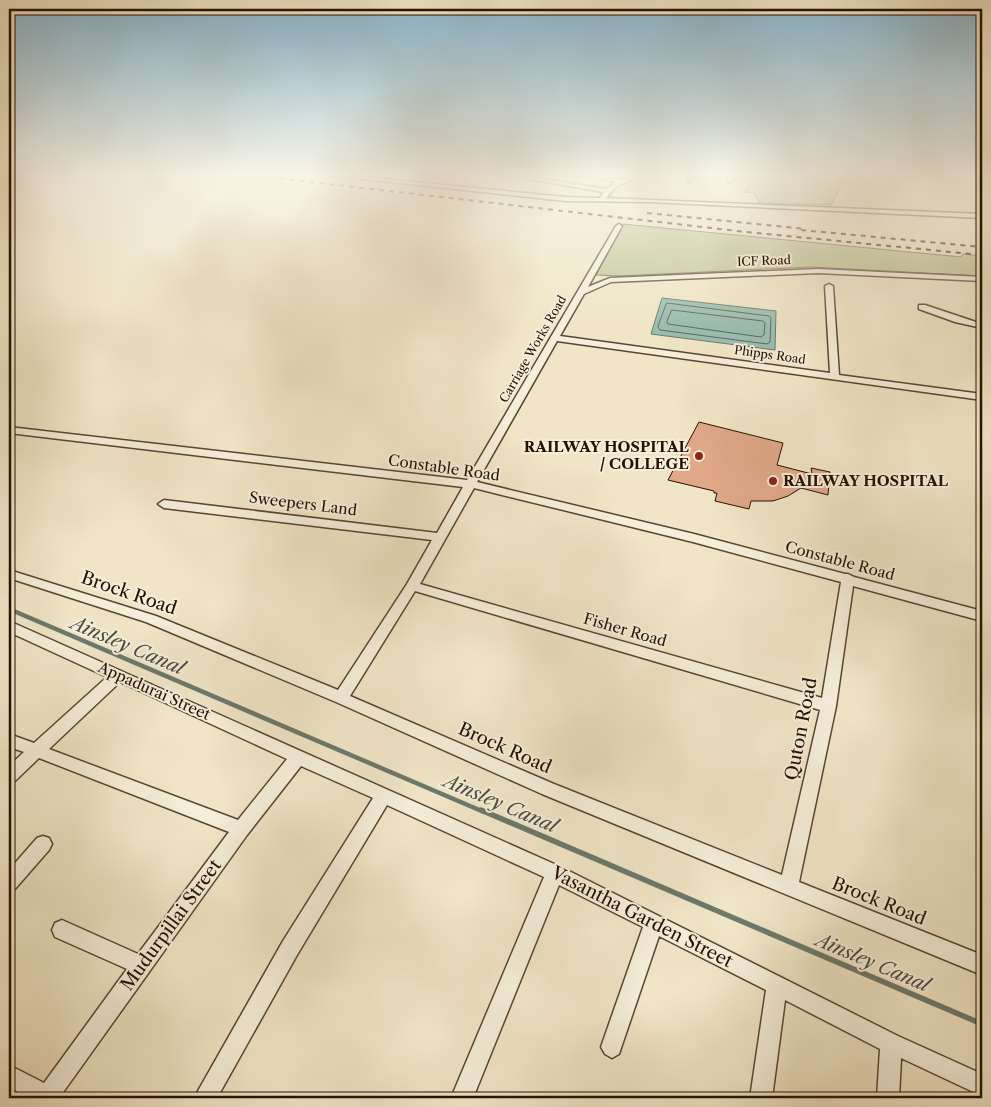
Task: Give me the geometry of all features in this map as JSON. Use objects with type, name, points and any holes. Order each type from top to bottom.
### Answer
[{"type":"street","name":"Carriage Works Road","points":[[470,484],[619,227]]},
{"type":"street","name":"ICF Road","points":[[580,293],[610,280],[776,272],[818,271],[982,279]]},
{"type":"street","points":[[829,286],[835,374]]},
{"type":"street","points":[[922,307],[958,320],[982,326]]},
{"type":"street","name":"Phipps Road","points":[[555,336],[982,393]]},
{"type":"street","name":"Phipps Road","points":[[555,336],[982,397]]},
{"type":"street","name":"Constable Road","points":[[9,430],[470,484],[584,510],[848,578],[982,616]]},
{"type":"street","points":[[341,698],[412,586],[470,484]]},
{"type":"street","name":"Sweepers Land","points":[[164,504],[439,537]]},
{"type":"street","name":"Brock Road","points":[[9,574],[151,619],[341,698],[548,789],[982,965]]},
{"type":"street","name":"Quton Road","points":[[789,886],[828,706],[848,578]]},
{"type":"street","name":"Fisher Road","points":[[412,586],[828,706]]},
{"type":"street","name":"Appadurai Street","points":[[9,626],[299,756]]},
{"type":"street","points":[[9,776],[118,675]]},
{"type":"street","points":[[9,740],[241,829]]},
{"type":"street","name":"Vasantha Garden Street","points":[[299,756],[555,873],[891,1043],[982,1085]]},
{"type":"street","name":"Mudurpillai Street","points":[[48,1098],[241,829],[299,756]]},
{"type":"street","points":[[205,1098],[290,948],[384,795]]},
{"type":"street","points":[[9,883],[43,844]]},
{"type":"street","points":[[462,1098],[555,873]]},
{"type":"street","points":[[612,1047],[654,922]]},
{"type":"street","points":[[62,930],[142,966]]},
{"type":"street","points":[[761,1098],[776,985]]},
{"type":"street","points":[[888,1098],[891,1043]]},
{"type":"street","points":[[9,1076],[28,1084],[48,1098]]},
{"type":"green space","points":[[622,227],[650,227],[961,257],[963,254],[982,256],[982,276],[811,267],[620,276],[596,275]]},
{"type":"water","points":[[662,298],[776,311],[775,350],[651,334]]},
{"type":"building","points":[[699,422],[783,443],[777,465],[812,474],[811,468],[830,472],[828,495],[801,488],[788,496],[773,501],[751,501],[749,509],[715,501],[717,493],[714,493],[714,491],[668,480]]},
{"type":"waterway","name":"Ainsley Canal","points":[[9,609],[484,812]]},
{"type":"waterway","name":"Ainsley Canal","points":[[481,810],[982,1024]]},
{"type":"railway","points":[[700,227],[982,255]]},
{"type":"railway","points":[[783,227],[806,229]]},
{"type":"railway","points":[[801,230],[982,247]]},
{"type":"place","name":"RAILWAY HOSPITAL / COLLEGE","points":[[699,456]]},
{"type":"place","name":"RAILWAY HOSPITAL","points":[[773,481]]}]
